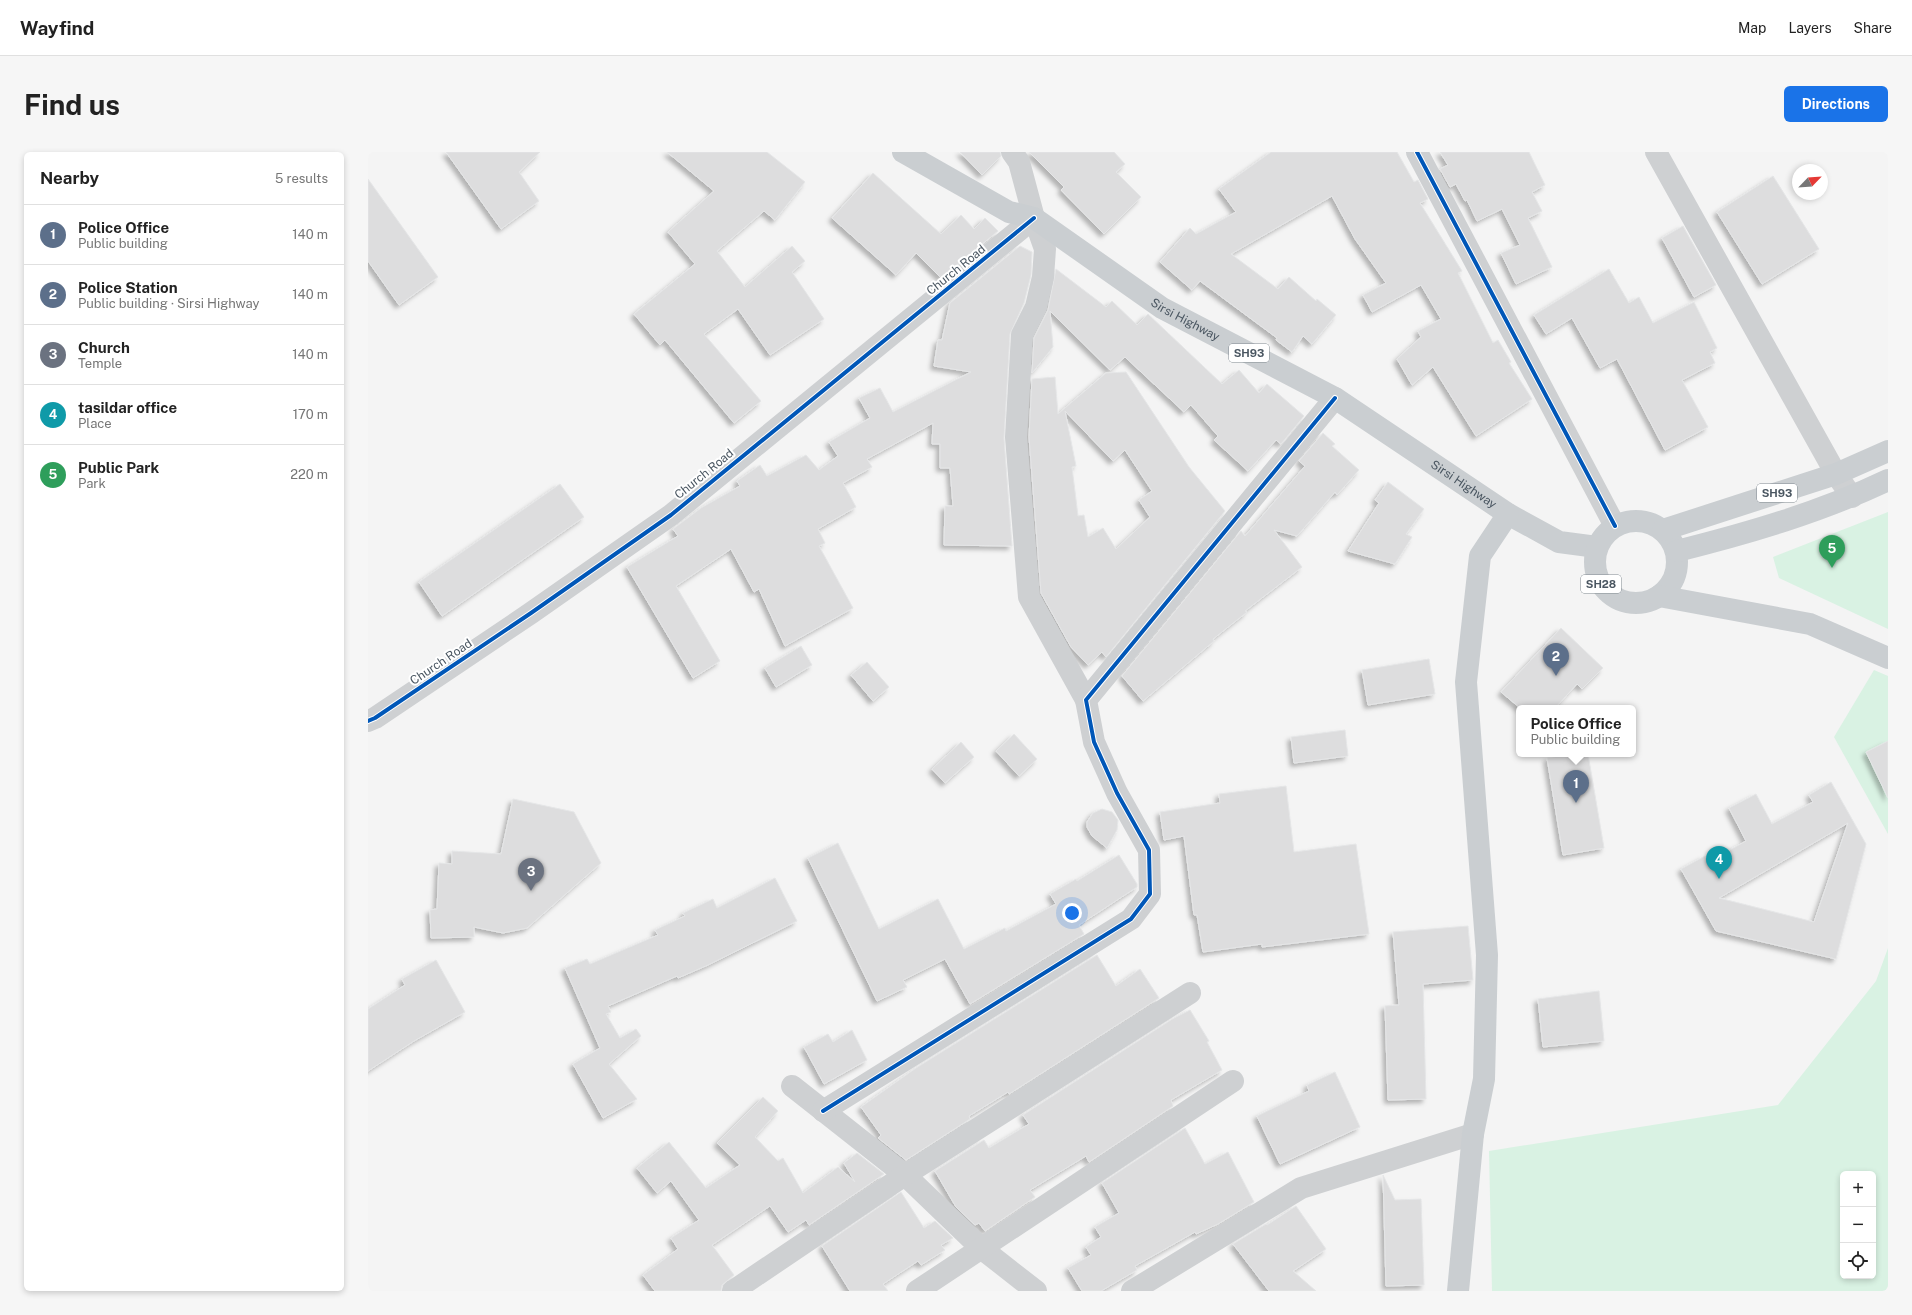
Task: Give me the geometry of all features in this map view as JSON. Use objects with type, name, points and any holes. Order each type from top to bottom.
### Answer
[{"type":"main road","name":"Sirsi Highway","points":[[903,152],[1009,212],[1034,218],[1162,308],[1335,398],[1508,514],[1559,542],[1597,547]]},
{"type":"main road","name":"SH93","points":[[1663,530],[1836,474],[1888,451]]},
{"type":"main road","name":"SH93","points":[[1677,551],[1738,536],[1852,497],[1888,480]]},
{"type":"main road","points":[[1458,1291],[1473,1134],[1484,1079],[1487,956],[1466,682],[1480,556],[1508,514]]},
{"type":"main road","points":[[1597,547],[1604,535],[1615,526],[1627,521],[1640,520],[1652,523],[1663,530],[1677,551]]},
{"type":"main road","name":"SH28","points":[[1597,547],[1595,560],[1596,573],[1602,585],[1611,594],[1622,601],[1635,603],[1648,602],[1669,588],[1675,576],[1678,564],[1677,551]]},
{"type":"main road","points":[[1659,596],[1810,624],[1888,658]]},
{"type":"street","points":[[1417,152],[1615,526]]},
{"type":"street","points":[[1656,152],[1836,474],[1852,497]]},
{"type":"street","points":[[823,1111],[1131,919],[1150,894],[1149,850],[1117,793],[1094,742],[1086,700],[1029,597],[1016,437],[1022,336],[1036,306],[1043,277],[1045,249],[1034,218],[1019,155]]},
{"type":"street","name":"Church Road","points":[[368,721],[375,718],[531,613],[671,515],[1034,218]]},
{"type":"street","points":[[1086,700],[1335,398]]},
{"type":"street","points":[[733,1291],[905,1175],[1190,993]]},
{"type":"street","points":[[917,1291],[1232,1081]]},
{"type":"street","points":[[792,1086],[905,1175],[981,1248],[1036,1291]]},
{"type":"street","points":[[1132,1291],[1301,1188],[1473,1134]]},
{"type":"green space","points":[[1888,512],[1888,629],[1779,578],[1773,557]]},
{"type":"green space","points":[[1874,670],[1888,676],[1888,834],[1834,737]]},
{"type":"green space","points":[[1888,948],[1888,1291],[1492,1291],[1489,1151],[1778,1105],[1876,981]]},
{"type":"building","points":[[446,152],[540,152],[519,172],[539,201],[501,229]]},
{"type":"building","points":[[667,152],[767,152],[805,182],[775,220],[764,211],[717,251],[745,287],[792,246],[805,261],[792,272],[824,319],[770,355],[738,309],[704,334],[761,401],[734,423],[665,340],[660,345],[634,314],[695,264],[668,232],[714,191]]},
{"type":"building","points":[[960,152],[1000,152],[1001,156],[982,175]]},
{"type":"building","points":[[1029,152],[1114,152],[1125,164],[1116,172],[1141,197],[1104,234],[1061,190],[1064,187]]},
{"type":"building","points":[[1271,152],[1397,152],[1414,182],[1418,180],[1428,199],[1420,203],[1462,271],[1458,273],[1493,343],[1498,340],[1511,362],[1509,363],[1532,399],[1476,436],[1433,367],[1412,385],[1397,359],[1421,337],[1418,331],[1441,319],[1421,285],[1372,312],[1363,295],[1386,283],[1355,239],[1332,196],[1231,254],[1278,289],[1289,277],[1316,301],[1317,299],[1336,315],[1312,344],[1303,336],[1292,352],[1276,340],[1277,338],[1200,281],[1192,290],[1160,262],[1190,228],[1196,234],[1236,212],[1219,189]]},
{"type":"building","points":[[1440,152],[1529,152],[1545,185],[1532,192],[1542,211],[1528,218],[1552,267],[1516,284],[1501,253],[1520,245],[1502,209],[1477,221],[1467,200],[1465,201],[1456,184],[1450,187],[1440,169],[1448,165]]},
{"type":"building","points":[[873,173],[941,234],[961,215],[974,229],[985,218],[998,231],[941,278],[916,253],[896,275],[832,218]]},
{"type":"building","points":[[1773,176],[1819,249],[1762,284],[1717,212]]},
{"type":"building","points":[[368,179],[438,277],[399,305],[368,261]]},
{"type":"building","points":[[1683,226],[1716,285],[1694,297],[1662,238]]},
{"type":"building","points":[[1020,246],[1032,252],[1031,275],[1024,303],[1010,334],[1004,438],[1012,546],[944,545],[945,506],[953,506],[950,468],[940,468],[940,444],[932,444],[933,423],[867,459],[872,467],[843,483],[856,507],[818,529],[825,543],[819,546],[853,608],[785,646],[759,589],[754,592],[731,549],[676,586],[720,661],[693,678],[627,567],[678,536],[673,529],[701,508],[740,486],[737,481],[760,465],[767,476],[806,455],[819,470],[838,456],[829,442],[870,418],[859,398],[880,388],[893,412],[971,372],[934,366],[938,340],[942,340],[950,303]]},
{"type":"building","points":[[1056,269],[1106,307],[1112,301],[1137,325],[1148,314],[1222,384],[1239,370],[1259,393],[1267,384],[1304,416],[1281,444],[1276,440],[1248,471],[1214,440],[1218,436],[1191,405],[1184,412],[1125,357],[1110,370],[1050,311],[1053,347],[1032,373],[1034,338],[1048,310]]},
{"type":"building","points":[[1609,269],[1629,303],[1639,297],[1653,323],[1694,302],[1717,348],[1710,352],[1715,363],[1682,380],[1708,427],[1665,450],[1617,359],[1600,368],[1572,318],[1546,334],[1534,315]]},
{"type":"building","points":[[1126,372],[1189,467],[1225,511],[1106,657],[1102,652],[1088,665],[1071,647],[1041,593],[1029,437],[1032,379],[1055,377],[1058,414],[1106,373]],"holes":[[[1065,411],[1113,461],[1125,450],[1152,491],[1139,500],[1150,517],[1116,549],[1103,528],[1088,537],[1084,515],[1078,516],[1072,467],[1076,466]]]},
{"type":"building","points":[[1323,433],[1335,444],[1332,446],[1359,470],[1337,495],[1335,492],[1297,536],[1274,530],[1302,567],[1245,611],[1247,612],[1213,639],[1214,641],[1143,701],[1122,676],[1241,531],[1245,536],[1305,466],[1299,461]]},
{"type":"building","points":[[1388,482],[1424,509],[1406,534],[1412,537],[1395,564],[1348,551],[1379,503],[1375,500]]},
{"type":"building","points":[[560,484],[584,517],[442,616],[419,582]]},
{"type":"building","points":[[1561,628],[1603,668],[1582,689],[1577,684],[1558,705],[1516,705],[1501,692]]},
{"type":"building","points":[[801,646],[812,665],[776,687],[765,668]]},
{"type":"building","points":[[1429,659],[1435,694],[1368,705],[1362,670]]},
{"type":"building","points":[[867,662],[889,687],[873,701],[851,675]]},
{"type":"building","points":[[1345,730],[1348,756],[1294,763],[1291,737]]},
{"type":"building","points":[[1014,734],[1037,759],[1019,776],[996,751]]},
{"type":"building","points":[[1888,741],[1888,798],[1866,752]]},
{"type":"building","points":[[961,742],[974,757],[945,783],[932,769]]},
{"type":"building","points":[[1589,757],[1604,848],[1563,855],[1547,758]]},
{"type":"building","points":[[1831,782],[1866,844],[1836,959],[1716,931],[1681,869],[1705,856],[1708,862],[1746,841],[1729,808],[1756,794],[1772,824],[1813,802],[1809,795]],"holes":[[[1848,823],[1814,922],[1719,898]]]},
{"type":"building","points":[[1286,786],[1294,852],[1356,844],[1369,934],[1262,947],[1262,944],[1203,952],[1197,915],[1194,915],[1184,836],[1164,840],[1160,812],[1220,803],[1219,794]]},
{"type":"building","points":[[513,799],[574,812],[601,863],[527,928],[503,933],[474,927],[474,937],[431,938],[430,910],[437,909],[439,863],[452,864],[452,851],[501,854]]},
{"type":"building","points":[[1102,809],[1112,812],[1118,820],[1117,830],[1107,848],[1092,836],[1087,827],[1087,822],[1093,813]]},
{"type":"building","points":[[838,843],[879,929],[938,899],[964,949],[1005,928],[1006,931],[1056,904],[1050,894],[1076,879],[1077,881],[1119,855],[1137,884],[1137,887],[1079,925],[1084,934],[970,1004],[945,959],[903,980],[907,987],[877,1001],[808,858]]},
{"type":"building","points":[[775,878],[797,921],[708,965],[678,978],[677,976],[608,1006],[611,1012],[606,1014],[620,1038],[636,1029],[641,1036],[609,1064],[637,1099],[603,1118],[573,1064],[600,1048],[565,968],[587,959],[590,964],[658,935],[655,930],[685,916],[683,913],[713,899],[717,908]]},
{"type":"building","points":[[1468,926],[1473,980],[1423,984],[1426,1099],[1388,1100],[1385,1006],[1399,1005],[1393,932]]},
{"type":"building","points":[[1097,955],[1116,986],[1140,969],[1159,998],[1009,1094],[1008,1092],[969,1116],[970,1119],[906,1160],[878,1138],[881,1135],[861,1107],[916,1068]]},
{"type":"building","points":[[436,960],[465,1012],[414,1041],[368,1071],[368,1009],[405,985],[402,979]]},
{"type":"building","points":[[1599,991],[1604,1041],[1543,1047],[1538,999]]},
{"type":"building","points":[[1190,1010],[1209,1041],[1207,1042],[1222,1070],[1171,1100],[1173,1106],[1089,1162],[1086,1156],[1030,1190],[1035,1197],[985,1231],[979,1223],[975,1225],[956,1207],[935,1171],[984,1140],[989,1148],[1029,1124],[1023,1115],[1174,1018]]},
{"type":"building","points":[[852,1030],[867,1060],[824,1084],[804,1047],[828,1034],[833,1042]]},
{"type":"building","points":[[1335,1072],[1360,1127],[1280,1164],[1257,1116],[1309,1091],[1307,1085]]},
{"type":"building","points":[[763,1097],[778,1111],[755,1137],[778,1161],[783,1158],[803,1193],[838,1167],[855,1182],[844,1163],[857,1153],[884,1174],[809,1225],[806,1220],[788,1232],[770,1206],[712,1245],[734,1275],[722,1285],[721,1291],[655,1291],[643,1275],[678,1249],[671,1238],[699,1220],[671,1181],[657,1193],[637,1168],[669,1142],[706,1188],[740,1165],[717,1143]]},
{"type":"building","points":[[1185,1128],[1205,1164],[1228,1152],[1254,1202],[1218,1224],[1196,1234],[1195,1232],[1135,1266],[1137,1270],[1101,1291],[1082,1291],[1068,1268],[1091,1255],[1086,1247],[1101,1237],[1095,1227],[1119,1213],[1102,1183]]},
{"type":"building","points":[[1383,1175],[1395,1200],[1421,1199],[1424,1285],[1386,1286]]},
{"type":"building","points":[[901,1192],[924,1228],[935,1221],[953,1238],[941,1245],[945,1250],[921,1265],[918,1261],[883,1284],[888,1291],[850,1291],[822,1246]]},
{"type":"building","points":[[1296,1206],[1326,1249],[1293,1271],[1316,1291],[1269,1291],[1233,1244],[1266,1224],[1267,1225]]},
{"type":"cycle path","points":[[1417,152],[1615,526]]},
{"type":"cycle path","points":[[368,721],[375,718],[531,613],[671,515],[1034,218]]},
{"type":"cycle path","points":[[823,1111],[1131,919],[1150,894],[1149,850],[1117,793],[1094,742],[1086,700],[1335,398]]},
{"type":"place","name":"Public Park","points":[[1832,568]]},
{"type":"place","name":"Police Station","points":[[1556,676]]},
{"type":"place","name":"Police Office","points":[[1576,803]]},
{"type":"place","name":"tasildar office","points":[[1719,879]]},
{"type":"place","name":"Church","points":[[531,891]]}]
